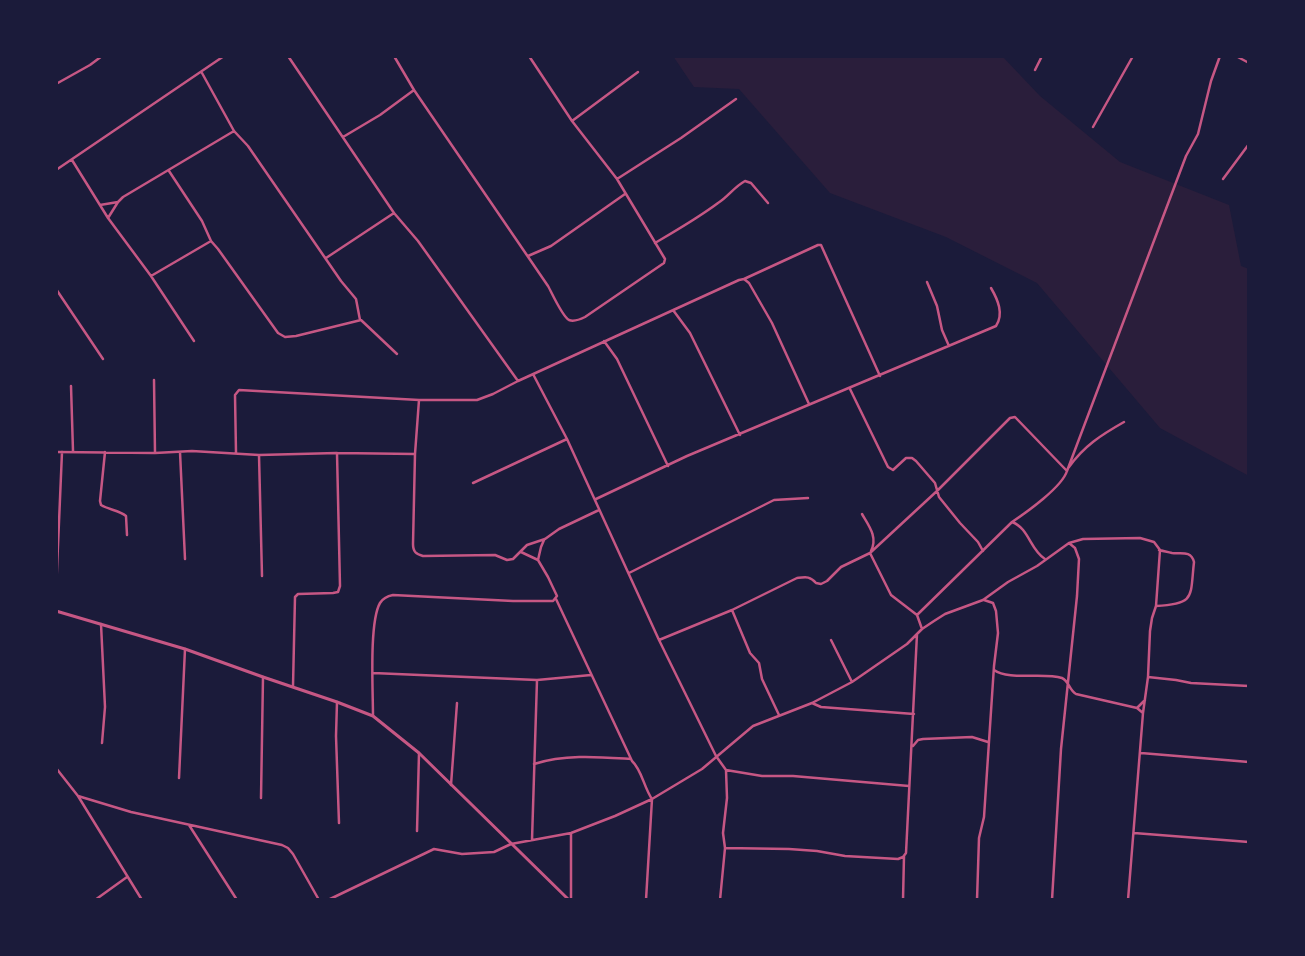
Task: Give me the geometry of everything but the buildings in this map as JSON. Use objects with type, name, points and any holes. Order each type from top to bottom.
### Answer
[{"type":"street","points":[[56,84],[102,56]]},
{"type":"street","points":[[56,170],[202,73],[224,56]]},
{"type":"street","points":[[288,56],[394,213],[418,241],[518,381]]},
{"type":"street","points":[[394,56],[414,90],[565,315],[569,320],[575,321],[585,317],[664,263],[666,259],[617,179],[572,121],[529,56]]},
{"type":"street","points":[[1034,70],[1042,56]]},
{"type":"street","points":[[1093,127],[1133,56]]},
{"type":"street","points":[[917,615],[1012,522],[1028,511],[1064,479],[1186,156],[1198,134],[1211,81],[1220,56]]},
{"type":"street","points":[[1236,56],[1249,63]]},
{"type":"street","points":[[572,121],[638,72]]},
{"type":"street","points":[[202,73],[234,131],[248,146],[356,299],[360,320],[397,354]]},
{"type":"street","points":[[343,137],[380,115],[414,90]]},
{"type":"street","points":[[617,179],[736,99]]},
{"type":"street","points":[[100,205],[118,202],[234,131]]},
{"type":"street","points":[[1223,179],[1249,144]]},
{"type":"street","points":[[72,160],[108,218],[152,276],[194,341]]},
{"type":"street","points":[[169,171],[202,221],[211,242],[278,333],[285,337],[296,336],[360,320]]},
{"type":"street","points":[[655,243],[695,220],[721,202],[739,184],[745,181],[751,182],[768,203]]},
{"type":"street","points":[[527,256],[551,246],[625,194]]},
{"type":"street","points":[[108,218],[118,202]]},
{"type":"street","points":[[326,258],[394,213]]},
{"type":"street","points":[[152,276],[211,242]]},
{"type":"street","points":[[236,454],[236,395],[239,390],[419,400],[477,400],[818,245],[821,245],[880,376]]},
{"type":"street","points":[[744,279],[749,283],[772,323],[809,404]]},
{"type":"street","points":[[927,282],[937,306],[942,330],[949,346]]},
{"type":"street","points":[[56,288],[103,359]]},
{"type":"street","points":[[596,500],[740,434],[996,326],[1000,318],[998,301],[992,288]]},
{"type":"street","points":[[673,310],[690,333],[740,434]]},
{"type":"street","points":[[604,341],[617,360],[668,466]]},
{"type":"street","points":[[533,374],[596,500],[659,640],[716,756],[726,770],[727,798],[723,833],[725,848],[720,900]]},
{"type":"street","points":[[154,380],[156,452]]},
{"type":"street","points":[[70,386],[74,451]]},
{"type":"street","points":[[850,389],[888,467],[893,470],[906,458],[912,458],[916,461],[935,483],[939,497],[978,542],[983,551]]},
{"type":"street","points":[[419,400],[415,454],[413,544],[413,550],[417,554],[423,556],[495,556],[507,560],[513,559],[528,545],[545,539],[558,529],[600,510]]},
{"type":"street","points":[[659,640],[732,610],[797,578],[812,578],[816,583],[820,584],[841,567],[870,553],[937,491],[1010,418],[1015,417],[1067,471]]},
{"type":"street","points":[[1067,471],[1078,455],[1089,444],[1124,422]]},
{"type":"street","points":[[473,483],[567,439]]},
{"type":"street","points":[[56,452],[192,451],[259,455],[415,454]]},
{"type":"street","points":[[56,592],[62,452]]},
{"type":"street","points":[[106,452],[101,505],[122,512],[126,516],[127,535]]},
{"type":"street","points":[[180,452],[185,559]]},
{"type":"street","points":[[293,687],[295,596],[298,594],[338,592],[340,586],[337,453]]},
{"type":"street","points":[[259,455],[262,576]]},
{"type":"street","points":[[629,573],[774,500],[808,498]]},
{"type":"street","points":[[862,514],[874,538],[874,544],[870,553]]},
{"type":"street","points":[[1012,522],[1019,525],[1030,538],[1039,555],[1045,559]]},
{"type":"street","points":[[328,900],[434,849],[462,854],[494,852],[511,844],[571,833],[652,799],[702,769],[753,726],[812,703],[852,682],[908,644],[922,629],[945,614],[983,600],[1069,543],[1083,539],[1140,538],[1154,542],[1159,550],[1156,606],[1150,631],[1148,677],[1143,713],[1128,900]]},
{"type":"street","points":[[538,560],[545,539]]},
{"type":"street","points":[[1052,900],[1062,749],[1069,685],[1078,559],[1075,548],[1069,543]]},
{"type":"street","points":[[1156,606],[1177,605],[1191,594],[1194,562],[1190,554],[1159,550]]},
{"type":"street","points":[[521,552],[538,560],[548,577],[556,594],[556,599],[631,759],[652,799],[646,900]]},
{"type":"street","points":[[870,553],[891,595],[917,615],[922,629]]},
{"type":"street","points":[[373,716],[374,622],[380,602],[387,596],[513,601],[553,601],[556,599]]},
{"type":"street","points":[[977,900],[979,838],[984,818],[988,742],[998,633],[996,611],[993,603],[983,600]]},
{"type":"street","points":[[732,610],[750,654],[759,663],[762,679],[779,715]]},
{"type":"street","points":[[56,611],[185,649],[373,716],[419,753],[570,900]]},
{"type":"street","points":[[101,624],[105,707],[102,742]]},
{"type":"street","points":[[903,900],[917,634]]},
{"type":"street","points":[[831,640],[852,682]]},
{"type":"street","points":[[179,778],[185,649]]},
{"type":"street","points":[[994,670],[1013,675],[1057,676],[1065,680],[1076,694],[1137,708],[1143,713]]},
{"type":"street","points":[[373,673],[537,680],[592,675]]},
{"type":"street","points":[[1148,677],[1191,683],[1249,686]]},
{"type":"street","points":[[261,798],[262,678]]},
{"type":"street","points":[[532,840],[537,680]]},
{"type":"street","points":[[1137,708],[1146,699]]},
{"type":"street","points":[[337,702],[336,736],[339,823]]},
{"type":"street","points":[[451,785],[457,703]]},
{"type":"street","points":[[812,703],[821,707],[914,714]]},
{"type":"street","points":[[912,747],[918,740],[923,739],[972,737],[988,742]]},
{"type":"street","points":[[417,831],[419,753]]},
{"type":"street","points":[[1141,753],[1249,762]]},
{"type":"street","points":[[534,764],[550,759],[566,758],[631,759]]},
{"type":"street","points":[[56,768],[78,796],[142,900]]},
{"type":"street","points":[[726,770],[762,776],[793,776],[909,786]]},
{"type":"street","points":[[78,796],[131,812],[276,843],[288,848],[319,900]]},
{"type":"street","points":[[189,825],[237,900]]},
{"type":"street","points":[[570,900],[571,833]]},
{"type":"street","points":[[1134,833],[1249,842]]},
{"type":"street","points":[[725,848],[789,849],[845,856],[898,859],[904,856]]},
{"type":"street","points":[[94,900],[127,877]]},
{"type":"shaded area","points":[[673,56],[1002,56],[1040,96],[1120,162],[1229,205],[1241,266],[1249,269],[1249,476],[1160,428],[1037,283],[946,237],[830,193],[739,89],[694,87]]}]
